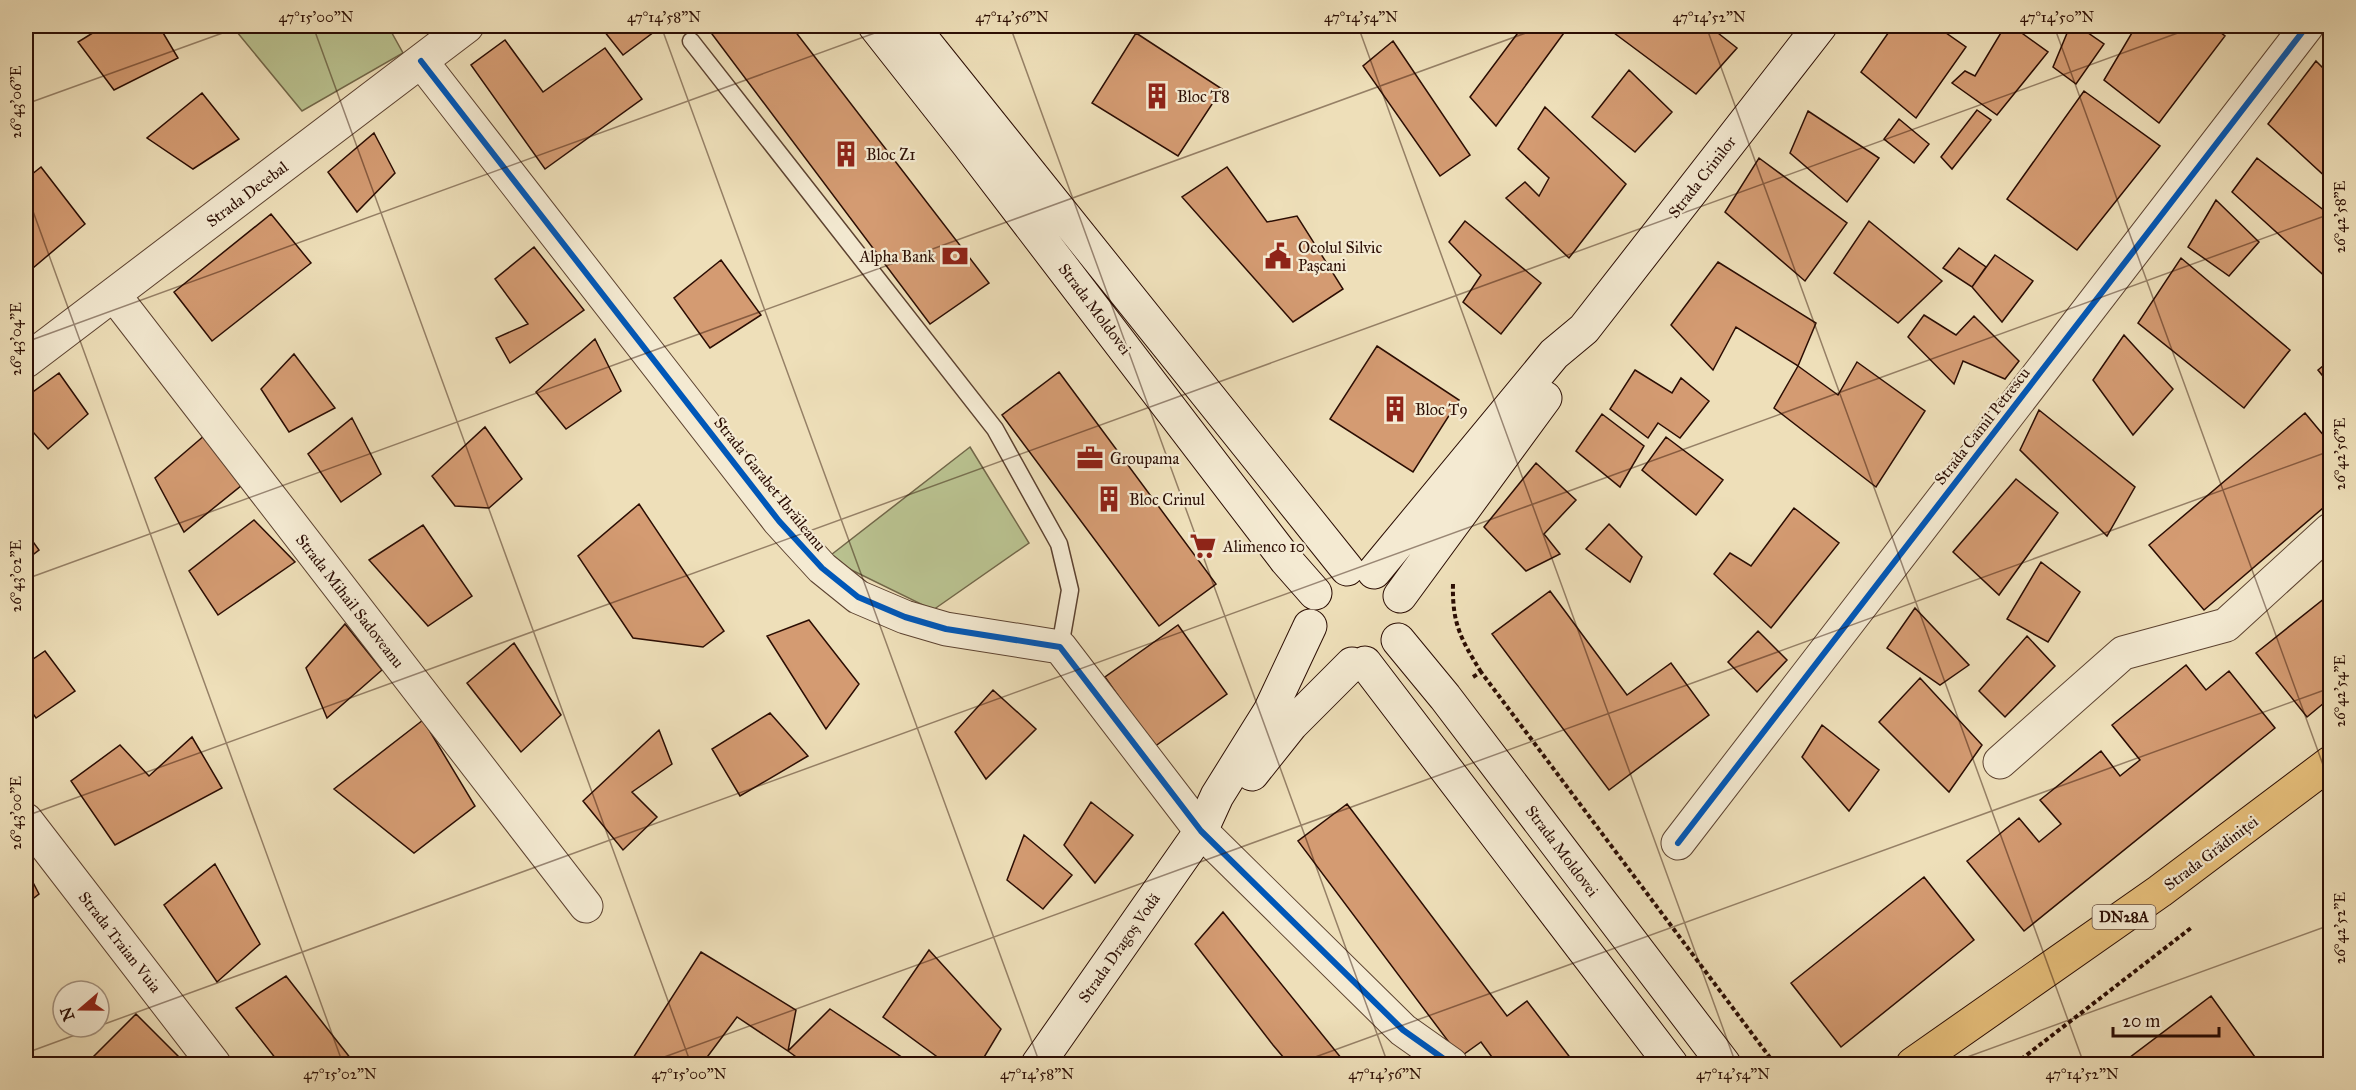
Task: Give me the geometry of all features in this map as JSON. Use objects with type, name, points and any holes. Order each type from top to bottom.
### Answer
[{"type":"main road","name":"Strada Moldovei","points":[[875,26],[1286,560],[1315,593]]},
{"type":"main road","name":"Strada Moldovei","points":[[912,26],[1360,571]]},
{"type":"main road","name":"Strada Crinilor","points":[[1360,571],[1554,354],[1584,329],[1820,26]]},
{"type":"main road","name":"Strada Camil Petrescu","points":[[1678,843],[2307,26]]},
{"type":"main road","name":"Strada Decebal","points":[[26,361],[114,296],[441,39]]},
{"type":"main road","name":"Strada Garabet Ibrăileanu","points":[[441,39],[779,521],[822,568],[858,597],[905,617],[946,629],[1060,647]]},
{"type":"main road","name":"Strada Mihail Sadoveanu","points":[[114,296],[586,906]]},
{"type":"main road","name":"Strada Crinilor","points":[[1400,596],[1475,491],[1570,365],[1584,329]]},
{"type":"main road","points":[[2000,762],[2123,653],[2226,626],[2331,530]]},
{"type":"main road","points":[[1360,571],[1386,579],[1400,596],[1404,618],[1398,640],[1384,655],[1359,664],[1339,661],[1327,654],[1313,637],[1309,615],[1315,593],[1328,578],[1360,571]]},
{"type":"main road","name":"Strada Dragoș Vodă","points":[[1038,1065],[1201,831],[1217,796],[1270,711],[1310,626]]},
{"type":"main road","name":"Strada Moldovei","points":[[1398,640],[1445,697],[1724,1065]]},
{"type":"main road","points":[[1060,647],[1201,831],[1403,1030],[1451,1065]]},
{"type":"main road","points":[[1359,664],[1671,1065]]},
{"type":"main road","name":"Strada Dragoș Vodă","points":[[1201,831],[1229,804],[1291,725],[1359,664]]},
{"type":"main road","name":"Strada Grădiniței","points":[[1913,1065],[2160,891],[2331,763]]},
{"type":"main road","name":"Strada Traian Vuia","points":[[26,820],[214,1065]]},
{"type":"lane","points":[[691,41],[995,429],[1059,544],[1070,590],[1060,647]]},
{"type":"path","points":[[1453,577],[1452,603],[1460,636],[1481,672],[1775,1064]]},
{"type":"path","points":[[1445,697],[1481,672]]},
{"type":"path","points":[[2015,1065],[2191,928]]},
{"type":"path","points":[[1855,1065],[1861,1062],[1863,1065]]},
{"type":"green space","points":[[232,26],[388,26],[403,53],[302,111]]},
{"type":"green space","points":[[970,447],[1029,543],[933,610],[827,558]]},
{"type":"building","points":[[104,26],[159,26],[178,58],[114,90],[78,42]]},
{"type":"building","points":[[600,26],[662,26],[623,55]]},
{"type":"building","name":"Bloc Z1","points":[[706,26],[791,26],[989,283],[930,324]]},
{"type":"building","points":[[1523,26],[1569,26],[1496,126],[1470,97]]},
{"type":"building","points":[[1607,26],[1709,26],[1737,48],[1696,94]]},
{"type":"building","points":[[1893,26],[1936,26],[1966,47],[1916,118],[1861,72]]},
{"type":"building","points":[[2005,26],[2012,26],[2048,52],[1997,115],[1952,83],[1965,71],[1975,76]]},
{"type":"building","points":[[2070,26],[2078,26],[2104,44],[2076,84],[2053,67]]},
{"type":"building","points":[[2136,26],[2212,26],[2225,36],[2159,123],[2104,80]]},
{"type":"building","name":"Bloc T8","points":[[1136,33],[1222,89],[1178,156],[1092,103]]},
{"type":"building","points":[[505,40],[543,92],[605,48],[642,99],[545,169],[471,65]]},
{"type":"building","points":[[1393,41],[1470,155],[1440,176],[1363,66]]},
{"type":"building","points":[[2316,61],[2330,75],[2330,181],[2268,124]]},
{"type":"building","points":[[1629,70],[1672,112],[1635,152],[1592,117]]},
{"type":"building","points":[[2084,91],[2160,146],[2077,250],[2007,199]]},
{"type":"building","points":[[202,93],[239,139],[193,169],[147,138]]},
{"type":"building","points":[[1545,107],[1626,184],[1569,258],[1506,198],[1525,182],[1539,196],[1549,178],[1518,149]]},
{"type":"building","points":[[1977,110],[1991,120],[1952,169],[1941,157]]},
{"type":"building","points":[[1808,111],[1879,158],[1847,202],[1790,153]]},
{"type":"building","points":[[1899,119],[1929,144],[1914,163],[1884,139]]},
{"type":"building","points":[[374,133],[395,173],[357,212],[328,172]]},
{"type":"building","points":[[1759,158],[1847,223],[1805,281],[1725,212]]},
{"type":"building","points":[[2257,158],[2330,215],[2330,281],[2232,192]]},
{"type":"building","points":[[41,167],[85,224],[33,268],[26,260],[26,179]]},
{"type":"building","name":"Ocolul Silvic Pașcani","points":[[1227,167],[1267,222],[1297,216],[1343,289],[1293,322],[1182,197]]},
{"type":"building","points":[[2216,200],[2259,242],[2229,276],[2188,247]]},
{"type":"building","points":[[271,214],[311,263],[212,341],[174,292]]},
{"type":"building","points":[[1465,221],[1541,283],[1501,334],[1463,302],[1481,275],[1449,242]]},
{"type":"building","points":[[1869,221],[1942,281],[1898,323],[1834,273]]},
{"type":"building","points":[[534,247],[584,310],[510,363],[496,338],[528,324],[495,279]]},
{"type":"building","points":[[1959,248],[1986,267],[1972,287],[1943,268]]},
{"type":"building","points":[[1995,255],[2033,281],[2002,322],[1972,287]]},
{"type":"building","points":[[2181,258],[2290,350],[2244,408],[2138,323]]},
{"type":"building","points":[[721,260],[761,315],[710,348],[674,298]]},
{"type":"building","points":[[1718,262],[1816,323],[1798,366],[1736,327],[1713,370],[1671,325]]},
{"type":"building","points":[[1924,315],[1956,335],[1974,316],[2019,361],[2005,379],[1963,361],[1954,384],[1908,337]]},
{"type":"building","points":[[2124,335],[2173,389],[2133,435],[2093,380]]},
{"type":"building","points":[[595,339],[621,391],[566,429],[536,392]]},
{"type":"building","name":"Bloc T9","points":[[1377,346],[1459,400],[1413,472],[1330,419]]},
{"type":"building","points":[[294,354],[335,408],[289,432],[261,389]]},
{"type":"building","points":[[2330,360],[2330,385],[2318,370]]},
{"type":"building","points":[[1857,362],[1925,411],[1876,487],[1774,408],[1798,366],[1838,395]]},
{"type":"building","points":[[1635,370],[1672,393],[1681,378],[1709,401],[1680,438],[1658,423],[1648,438],[1610,409]]},
{"type":"building","name":"Bloc Crinul","points":[[1059,372],[1216,584],[1159,626],[1002,415]]},
{"type":"building","points":[[59,373],[88,414],[48,449],[26,424],[26,397]]},
{"type":"building","points":[[2039,410],[2135,487],[2107,536],[2020,450]]},
{"type":"building","points":[[2305,413],[2330,443],[2330,502],[2204,610],[2149,545]]},
{"type":"building","points":[[1602,414],[1644,446],[1620,487],[1576,451]]},
{"type":"building","points":[[352,418],[381,474],[341,502],[308,454]]},
{"type":"building","points":[[485,427],[522,479],[489,508],[455,506],[432,476]]},
{"type":"building","points":[[205,435],[242,485],[184,532],[155,478]]},
{"type":"building","points":[[1666,437],[1723,480],[1696,515],[1642,470]]},
{"type":"building","points":[[1536,463],[1576,500],[1544,534],[1560,554],[1526,571],[1484,527]]},
{"type":"building","points":[[2016,479],[2058,513],[1999,595],[1953,552]]},
{"type":"building","points":[[639,504],[724,631],[703,647],[633,638],[578,556]]},
{"type":"building","points":[[1794,508],[1839,543],[1771,628],[1714,574],[1730,553],[1751,566]]},
{"type":"building","points":[[254,520],[295,562],[218,615],[189,571]]},
{"type":"building","points":[[1609,524],[1642,557],[1630,582],[1586,549]]},
{"type":"building","points":[[423,525],[472,596],[428,626],[369,560]]},
{"type":"building","points":[[26,532],[39,550],[26,560]]},
{"type":"building","points":[[2041,562],[2080,592],[2048,642],[2007,619]]},
{"type":"building","points":[[1550,591],[1627,695],[1671,663],[1709,715],[1609,790],[1492,634]]},
{"type":"building","points":[[2330,594],[2330,698],[2307,717],[2256,653]]},
{"type":"building","points":[[1915,608],[1969,665],[1940,685],[1887,648]]},
{"type":"building","points":[[809,620],[859,684],[826,729],[767,636]]},
{"type":"building","points":[[345,624],[382,670],[327,718],[306,668]]},
{"type":"building","points":[[1178,625],[1227,694],[1154,747],[1105,677]]},
{"type":"building","points":[[1758,631],[1787,660],[1757,692],[1728,662]]},
{"type":"building","points":[[2027,636],[2055,666],[2005,717],[1979,691]]},
{"type":"building","points":[[514,643],[561,715],[521,752],[467,683]]},
{"type":"building","points":[[45,651],[75,691],[36,718],[26,704],[26,664]]},
{"type":"building","points":[[2186,665],[2206,690],[2229,671],[2275,728],[2024,931],[1967,861],[2019,818],[2039,842],[2061,824],[2040,800],[2101,751],[2120,776],[2140,760],[2112,725]]},
{"type":"building","points":[[1920,678],[1982,745],[1949,792],[1879,722]]},
{"type":"building","points":[[993,690],[1036,729],[986,779],[955,732]]},
{"type":"building","points":[[770,713],[808,756],[740,796],[712,749]]},
{"type":"building","points":[[423,720],[475,806],[414,853],[334,789]]},
{"type":"building","points":[[1822,725],[1879,770],[1849,811],[1802,757]]},
{"type":"building","points":[[659,730],[672,764],[632,792],[657,817],[623,850],[583,801]]},
{"type":"building","points":[[192,737],[222,788],[115,845],[71,781],[120,745],[149,776]]},
{"type":"building","points":[[1091,802],[1133,835],[1095,883],[1064,845]]},
{"type":"building","points":[[1347,804],[1507,1016],[1527,1001],[1575,1064],[1497,1064],[1481,1042],[1460,1057],[1298,841]]},
{"type":"building","points":[[1024,835],[1072,875],[1043,909],[1007,880]]},
{"type":"building","points":[[215,864],[260,944],[217,982],[164,905]]},
{"type":"building","points":[[26,869],[39,894],[26,904]]},
{"type":"building","points":[[1924,877],[1974,940],[1841,1047],[1791,983]]},
{"type":"building","points":[[1223,912],[1346,1064],[1289,1064],[1273,1045],[1195,944]]},
{"type":"building","points":[[929,950],[1001,1029],[980,1064],[947,1064],[883,1017]]},
{"type":"building","points":[[701,952],[796,1010],[788,1051],[737,1017],[702,1064],[650,1064],[633,1058]]},
{"type":"building","points":[[286,976],[355,1064],[280,1064],[236,1008]]},
{"type":"building","points":[[2211,996],[2260,1064],[2121,1064]]},
{"type":"building","points":[[830,1009],[912,1064],[806,1064],[788,1051]]},
{"type":"building","points":[[136,1014],[186,1064],[86,1064]]},
{"type":"cycle path","points":[[1678,843],[2307,26]]},
{"type":"cycle path","points":[[421,61],[779,521],[822,568],[858,597],[905,617],[946,629],[1060,647],[1201,831],[1403,1030],[1451,1064]]},
{"type":"place","name":"Bloc T8","points":[[1157,96]]},
{"type":"place","name":"Bloc Z1","points":[[846,154]]},
{"type":"place","name":"Alpha Bank","points":[[955,256]]},
{"type":"place","name":"Ocolul Silvic Pașcani","points":[[1278,256]]},
{"type":"place","name":"Bloc T9","points":[[1395,409]]},
{"type":"place","name":"Groupama","points":[[1090,458]]},
{"type":"place","name":"Bloc Crinul","points":[[1109,499]]},
{"type":"place","name":"Alimenco 10","points":[[1203,546]]}]
